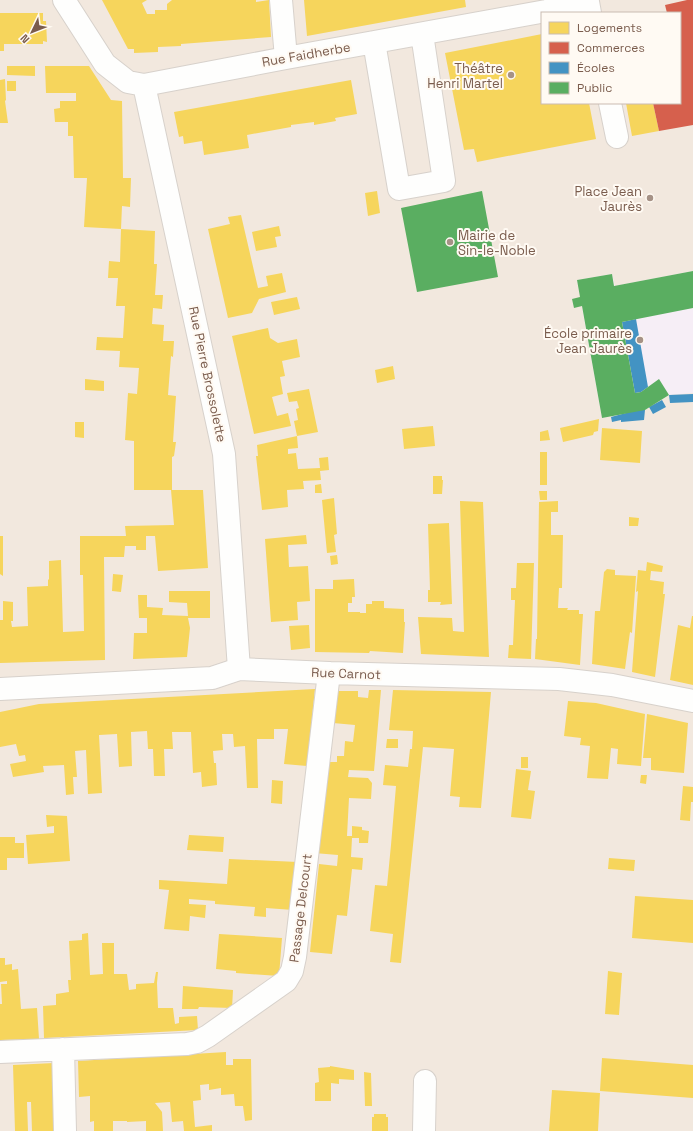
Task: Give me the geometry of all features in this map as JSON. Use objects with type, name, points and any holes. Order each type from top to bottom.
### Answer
[{"type":"street","name":"Rue Faidherbe","points":[[64,0],[104,64],[128,82],[144,85],[541,12]]},
{"type":"street","points":[[281,0],[286,58]]},
{"type":"street","name":"Rue Faidherbe","points":[[543,12],[590,5]]},
{"type":"street","points":[[374,42],[399,189],[444,181],[422,34]]},
{"type":"street","name":"Rue Pierre Brossolette","points":[[144,85],[224,454],[239,668]]},
{"type":"street","points":[[610,104],[617,137]]},
{"type":"street","name":"Rue Carnot","points":[[0,689],[212,678],[239,668],[329,673],[559,679],[612,685],[693,701]]},
{"type":"street","name":"Passage Delcourt","points":[[0,1052],[187,1044],[197,1042],[286,981],[292,971],[295,957],[329,673]]},
{"type":"street","points":[[63,1049],[65,1131]]},
{"type":"street","points":[[424,1131],[425,1080]]},
{"type":"shaded area","points":[[0,0],[693,0],[693,1131],[0,1131]]},
{"type":"shaded area","name":"École primaire Jean Jaurès","points":[[693,271],[693,393],[669,395],[645,410],[602,418],[577,280],[612,274],[615,286]]},
{"type":"building: Logements","points":[[102,0],[147,0],[142,3],[147,14],[155,14],[155,10],[167,10],[167,4],[172,0],[256,0],[256,2],[269,0],[271,37],[181,44],[181,46],[158,47],[158,52],[134,53],[134,49],[128,49]]},
{"type":"building: Logements","points":[[304,0],[465,0],[466,7],[307,36]]},
{"type":"building: Logements","points":[[0,13],[43,13],[43,21],[46,21],[47,42],[43,41],[43,44],[4,44],[4,51],[0,51]]},
{"type":"building: Logements","name":"Théâtre Henri Martel","points":[[541,34],[541,104],[589,104],[596,139],[477,162],[474,149],[464,150],[445,53]]},
{"type":"building: Logements","points":[[7,66],[35,66],[35,76],[7,75]]},
{"type":"building: Logements","points":[[45,66],[89,66],[111,100],[122,101],[123,178],[131,178],[130,207],[122,206],[121,229],[84,227],[87,178],[74,178],[73,136],[68,136],[68,122],[55,122],[54,109],[60,108],[60,101],[76,101],[76,93],[46,93]]},
{"type":"building: Logements","points":[[5,79],[5,101],[8,123],[0,123],[0,80]]},
{"type":"building: Logements","points":[[351,80],[357,114],[335,118],[336,121],[314,125],[314,122],[291,125],[291,127],[247,135],[249,148],[204,155],[202,141],[184,144],[183,136],[179,137],[174,112]]},
{"type":"building: Logements","points":[[7,81],[16,81],[16,91],[7,91]]},
{"type":"building: Logements","points":[[626,104],[653,104],[659,131],[632,136]]},
{"type":"building: Logements","points":[[377,191],[380,213],[368,216],[365,193]]},
{"type":"building: Logements","points":[[241,215],[258,288],[268,286],[266,276],[282,273],[286,292],[259,299],[252,313],[228,318],[208,229],[230,224],[228,217]]},
{"type":"building: Logements","points":[[279,226],[281,236],[275,237],[277,247],[256,251],[252,232]]},
{"type":"building: Logements","points":[[121,229],[155,231],[154,264],[157,264],[155,295],[163,295],[162,309],[153,308],[152,324],[164,325],[163,341],[174,341],[173,357],[171,356],[168,395],[176,396],[173,442],[176,442],[174,456],[172,457],[172,490],[203,490],[208,568],[158,571],[155,536],[146,536],[146,550],[136,550],[136,546],[125,546],[124,557],[104,557],[105,660],[0,663],[0,620],[3,620],[3,601],[13,602],[13,621],[11,621],[12,627],[28,626],[27,587],[48,586],[49,561],[61,560],[63,632],[84,631],[83,575],[80,575],[80,536],[126,536],[125,526],[174,525],[171,490],[134,490],[134,441],[125,440],[128,393],[137,394],[139,368],[119,367],[120,351],[96,350],[97,337],[123,338],[125,306],[116,306],[118,278],[108,278],[109,261],[120,262]]},
{"type":"building: Logements","points":[[297,297],[300,309],[274,315],[271,302]]},
{"type":"building: Logements","points":[[268,328],[270,338],[278,343],[297,339],[300,357],[282,361],[285,376],[280,377],[283,394],[272,397],[277,416],[288,413],[291,426],[254,434],[232,336]]},
{"type":"building: Logements","points":[[393,366],[395,379],[377,383],[375,370]]},
{"type":"building: Logements","points":[[85,379],[104,381],[104,391],[85,390]]},
{"type":"building: Logements","points":[[309,389],[318,432],[297,436],[294,421],[298,420],[296,409],[299,408],[297,401],[289,402],[287,393]]},
{"type":"building: Logements","points":[[599,419],[598,431],[594,432],[593,435],[563,442],[560,428]]},
{"type":"building: Logements","points":[[75,422],[84,422],[84,438],[75,437]]},
{"type":"building: Logements","points":[[433,426],[435,446],[404,449],[402,429]]},
{"type":"building: Logements","points":[[602,428],[642,431],[640,463],[600,460]]},
{"type":"building: Logements","points":[[548,430],[550,440],[540,441],[540,432]]},
{"type":"building: Logements","points":[[297,436],[298,448],[288,449],[288,454],[296,453],[298,469],[320,468],[319,458],[328,457],[329,470],[320,471],[321,480],[303,481],[304,489],[287,490],[288,507],[262,510],[256,456],[258,456],[257,445]]},
{"type":"building: Logements","points":[[540,452],[547,452],[547,485],[540,485]]},
{"type":"building: Logements","points":[[433,476],[442,476],[442,494],[433,494]]},
{"type":"building: Logements","points":[[321,484],[322,493],[315,493],[315,485]]},
{"type":"building: Logements","points":[[539,491],[547,491],[547,500],[540,500]]},
{"type":"building: Logements","points":[[334,498],[337,534],[334,535],[336,552],[327,553],[322,500]]},
{"type":"building: Logements","points":[[460,501],[483,502],[489,657],[421,654],[418,617],[452,618],[453,631],[464,632]]},
{"type":"building: Logements","points":[[558,501],[558,512],[551,512],[551,535],[563,535],[562,588],[559,588],[558,608],[579,610],[579,614],[583,614],[580,665],[535,659],[537,639],[539,502]]},
{"type":"building: Logements","points":[[629,517],[639,518],[638,526],[629,526]]},
{"type":"building: Logements","points":[[449,523],[452,604],[440,605],[441,602],[428,602],[428,590],[430,590],[428,524]]},
{"type":"building: Logements","points":[[306,535],[307,544],[288,545],[289,567],[308,566],[310,601],[297,602],[298,620],[271,622],[265,539]]},
{"type":"building: Logements","points":[[0,536],[3,536],[3,576],[0,574]]},
{"type":"building: Logements","points":[[337,555],[338,564],[331,565],[330,556]]},
{"type":"building: Logements","points":[[647,562],[663,566],[662,572],[651,571],[650,580],[664,582],[663,594],[665,594],[655,677],[632,672],[638,591],[636,592],[638,570],[646,571]]},
{"type":"building: Logements","points":[[517,563],[534,563],[531,659],[508,658],[509,645],[513,645],[515,600],[511,600],[511,588],[516,588]]},
{"type":"building: Logements","points":[[607,569],[615,570],[615,575],[636,576],[632,633],[630,632],[625,669],[592,664],[595,611],[600,611],[604,572]]},
{"type":"building: Logements","points":[[113,574],[123,575],[121,592],[112,591]]},
{"type":"building: Logements","points":[[354,579],[355,597],[352,597],[352,603],[348,603],[348,612],[366,613],[366,604],[372,604],[372,601],[384,601],[384,608],[404,609],[405,622],[403,653],[370,651],[369,653],[315,652],[315,589],[333,589],[333,580]]},
{"type":"building: Logements","points":[[169,591],[210,591],[210,618],[188,618],[190,628],[187,657],[133,659],[134,633],[147,633],[147,618],[139,618],[138,595],[147,595],[147,607],[163,608],[162,615],[188,616],[187,603],[169,602]]},
{"type":"building: Logements","points":[[692,616],[693,685],[670,680],[678,625],[690,628]]},
{"type":"building: Logements","points":[[309,625],[310,648],[291,650],[289,626]]},
{"type":"building: Logements","points":[[315,689],[307,766],[284,764],[288,729],[274,729],[274,739],[257,739],[258,788],[247,788],[245,746],[234,747],[233,734],[222,734],[223,750],[213,751],[214,763],[216,763],[217,785],[202,787],[201,772],[193,773],[191,732],[172,732],[173,749],[164,749],[165,776],[154,776],[153,749],[148,749],[147,731],[131,732],[132,766],[119,767],[117,734],[99,735],[102,793],[88,794],[86,750],[75,751],[77,777],[73,777],[74,794],[66,795],[64,765],[43,766],[44,772],[13,777],[10,764],[26,761],[25,755],[19,756],[16,744],[0,747],[0,712],[39,704]]},
{"type":"building: Logements","points":[[369,690],[381,690],[374,771],[349,770],[348,777],[368,778],[372,783],[371,799],[349,798],[347,836],[352,836],[352,826],[362,827],[362,830],[369,831],[368,843],[359,843],[359,838],[352,838],[351,857],[363,858],[362,870],[352,869],[347,916],[337,915],[332,954],[310,952],[319,864],[337,866],[338,855],[314,853],[323,762],[337,762],[337,756],[344,756],[345,741],[353,742],[355,725],[333,723],[336,691],[358,691],[358,697],[368,698]]},
{"type":"building: Logements","points":[[393,690],[491,692],[481,808],[459,807],[460,797],[450,796],[454,749],[423,747],[401,963],[390,962],[393,934],[370,931],[375,885],[387,886],[391,845],[396,786],[383,785],[385,765],[408,767],[410,749],[412,749],[413,731],[389,730]]},
{"type":"building: Logements","points":[[568,701],[596,703],[645,714],[641,766],[617,764],[618,749],[611,748],[608,779],[587,778],[590,746],[580,745],[581,738],[564,736]]},
{"type":"building: Logements","points":[[647,714],[688,723],[684,773],[651,770],[651,758],[643,758]]},
{"type":"building: Logements","points":[[387,739],[398,739],[398,748],[386,748]]},
{"type":"building: Logements","points":[[521,757],[528,757],[528,768],[521,768]]},
{"type":"building: Logements","points":[[516,769],[531,771],[528,790],[535,791],[531,819],[511,817]]},
{"type":"building: Logements","points":[[641,775],[647,775],[646,784],[640,783]]},
{"type":"building: Logements","points":[[272,780],[283,781],[282,804],[271,803]]},
{"type":"building: Logements","points":[[683,786],[693,787],[693,802],[691,802],[690,821],[680,820]]},
{"type":"building: Logements","points":[[46,815],[67,816],[70,861],[28,864],[26,835],[54,833],[54,826],[47,827]]},
{"type":"building: Logements","points":[[189,835],[224,837],[223,852],[187,850]]},
{"type":"building: Logements","points":[[0,837],[15,837],[15,843],[24,843],[24,858],[7,858],[7,870],[0,870]]},
{"type":"building: Logements","points":[[609,858],[635,860],[634,871],[608,869]]},
{"type":"building: Logements","points":[[229,859],[298,862],[293,910],[266,908],[266,917],[254,916],[255,907],[215,904],[215,901],[189,899],[189,904],[206,905],[205,918],[190,916],[189,931],[164,929],[169,890],[159,889],[159,880],[227,884]]},
{"type":"building: Logements","points":[[635,896],[693,900],[693,943],[632,938]]},
{"type":"building: Logements","points":[[88,933],[90,975],[103,974],[102,943],[114,943],[114,974],[127,974],[129,990],[136,989],[136,984],[154,983],[156,972],[158,972],[158,1008],[173,1008],[175,1024],[179,1023],[179,1017],[197,1016],[198,1030],[44,1038],[43,1006],[56,1005],[56,994],[69,992],[68,980],[71,980],[69,941],[82,940],[82,934]]},
{"type":"building: Logements","points":[[219,934],[282,938],[279,976],[236,973],[236,971],[216,969]]},
{"type":"building: Logements","points":[[0,958],[5,958],[5,965],[12,964],[12,970],[18,969],[21,1009],[37,1008],[39,1039],[0,1040],[0,1004],[2,1004],[1,984],[7,984],[7,981],[0,982]]},
{"type":"building: Logements","points":[[608,971],[622,973],[619,1015],[605,1014]]},
{"type":"building: Logements","points":[[183,986],[233,990],[232,1008],[199,1007],[198,1009],[182,1009]]},
{"type":"building: Logements","points":[[226,1052],[226,1065],[233,1065],[233,1059],[251,1059],[252,1120],[245,1121],[243,1106],[235,1106],[234,1094],[221,1095],[221,1088],[209,1090],[209,1084],[200,1085],[201,1100],[193,1101],[195,1127],[212,1125],[212,1131],[184,1131],[183,1121],[172,1122],[170,1102],[155,1103],[162,1112],[163,1131],[146,1131],[146,1121],[113,1121],[113,1131],[94,1131],[94,1121],[90,1122],[90,1096],[79,1097],[78,1061]]},
{"type":"building: Logements","points":[[602,1058],[693,1065],[693,1098],[600,1091]]},
{"type":"building: Logements","points":[[54,1063],[56,1131],[32,1131],[31,1102],[27,1102],[28,1131],[15,1131],[13,1065]]},
{"type":"building: Logements","points":[[330,1066],[354,1070],[354,1080],[339,1079],[339,1084],[331,1083],[331,1101],[315,1101],[315,1083],[319,1082],[318,1068]]},
{"type":"building: Logements","points":[[364,1072],[371,1073],[372,1106],[365,1106]]},
{"type":"building: Logements","points":[[552,1090],[600,1093],[598,1131],[549,1131]]},
{"type":"building: Logements","points":[[374,1114],[386,1114],[386,1117],[388,1117],[388,1131],[372,1131],[372,1117],[374,1117]]},
{"type":"building: Commerces","points":[[693,0],[693,125],[659,131],[653,104],[681,104],[681,12],[667,12],[665,5]]},
{"type":"building: Écoles","points":[[636,319],[648,387],[641,392],[635,393],[622,322]]},
{"type":"building: Écoles","points":[[693,394],[693,402],[670,403],[669,395]]},
{"type":"building: Écoles","points":[[662,400],[666,407],[653,414],[649,407]]},
{"type":"building: Écoles","points":[[637,410],[645,410],[644,420],[621,422],[621,420],[612,422],[611,417]]},
{"type":"building: Public","name":"Mairie de Sin-le-Noble","points":[[482,191],[498,277],[417,292],[401,208]]},
{"type":"building: Public","name":"École primaire Jean Jaurès","points":[[693,271],[693,308],[622,322],[635,393],[641,392],[659,379],[669,395],[645,410],[602,418],[582,306],[574,308],[572,299],[580,297],[577,280],[612,274],[614,286]]},
{"type":"place","name":"Théâtre Henri Martel","points":[[511,75]]},
{"type":"place","name":"Place Jean Jaurès","points":[[650,198]]},
{"type":"place","name":"Mairie de Sin-le-Noble","points":[[450,242]]},
{"type":"place","name":"École primaire Jean Jaurès","points":[[640,340]]}]
